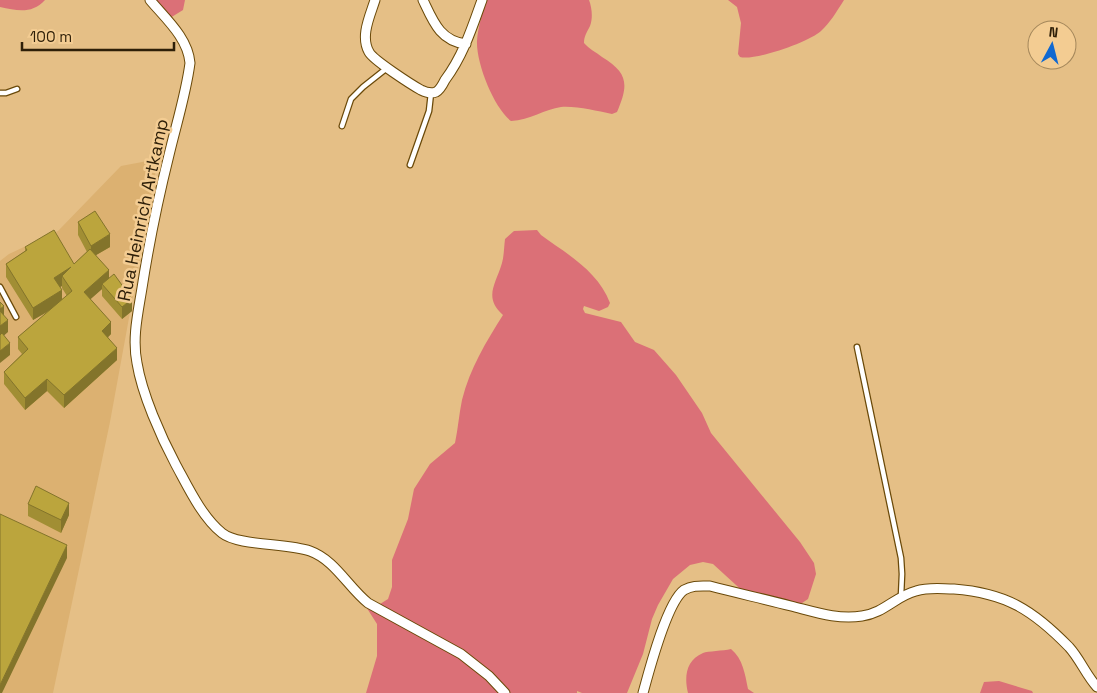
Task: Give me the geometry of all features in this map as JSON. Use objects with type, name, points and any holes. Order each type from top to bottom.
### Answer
[{"type":"street","name":"Rua Heinrich Artkamp","points":[[150,0],[185,43],[189,52],[190,63],[149,242],[135,333],[136,363],[141,382],[166,445],[203,511],[214,526],[223,534],[233,540],[295,547],[322,556],[356,594],[368,603],[461,654],[489,676],[505,693]]},
{"type":"street","points":[[375,0],[365,36],[369,52],[420,90],[431,93],[436,92],[449,76],[466,44],[482,0]]},
{"type":"street","points":[[423,0],[435,25],[442,34],[451,40],[466,44]]},
{"type":"street","points":[[643,693],[675,600],[683,591],[694,585],[710,586],[839,617],[862,616],[879,612],[900,598],[916,591],[932,588],[979,593],[1008,600],[1033,614],[1070,648],[1097,687]]},
{"type":"lane","points":[[342,126],[351,100],[363,87],[388,67]]},
{"type":"lane","points":[[0,93],[6,94],[17,89]]},
{"type":"lane","points":[[410,165],[429,111],[431,93]]},
{"type":"lane","points":[[0,287],[16,317]]},
{"type":"lane","points":[[856,347],[901,558],[900,598]]},
{"type":"shaded area","points":[[0,0],[45,0],[35,8],[13,10],[0,7]]},
{"type":"shaded area","points":[[154,0],[185,0],[183,10],[170,18]]},
{"type":"shaded area","points":[[487,0],[589,0],[592,20],[584,43],[617,68],[624,80],[623,94],[617,112],[612,114],[580,108],[561,107],[525,119],[511,121],[498,106],[487,84],[477,50],[480,20]]},
{"type":"shaded area","points":[[728,0],[844,0],[833,17],[815,35],[782,50],[757,56],[740,57],[738,54],[741,23],[737,7]]},
{"type":"shaded area","points":[[158,159],[110,422],[53,693],[0,693],[0,261],[9,254],[58,231],[121,166]]},
{"type":"shaded area","points":[[537,230],[590,272],[605,292],[610,303],[608,307],[599,311],[584,306],[585,313],[621,322],[635,342],[654,350],[676,375],[702,413],[711,433],[800,542],[814,563],[816,574],[808,599],[799,605],[748,596],[713,564],[703,562],[690,565],[673,579],[652,619],[643,654],[627,693],[582,693],[577,691],[577,693],[366,693],[377,656],[377,624],[363,602],[380,604],[388,599],[392,587],[392,560],[408,519],[414,489],[430,464],[455,443],[462,400],[469,377],[503,315],[497,308],[492,296],[494,284],[503,260],[505,239],[514,231]]},
{"type":"shaded area","points":[[731,649],[741,662],[748,689],[754,693],[688,693],[686,681],[688,670],[693,660],[703,653]]},
{"type":"shaded area","points":[[999,681],[1032,691],[1033,693],[980,693],[984,682]]},
{"type":"building","points":[[95,211],[110,234],[91,246],[78,222]]},
{"type":"building","points":[[54,230],[74,264],[90,249],[109,270],[84,292],[111,322],[102,331],[117,348],[64,395],[47,379],[25,398],[4,372],[28,349],[18,337],[72,291],[62,276],[71,267],[54,278],[62,290],[33,308],[6,264],[27,250],[25,247]]},
{"type":"building","points":[[114,274],[132,299],[122,307],[102,284]]},
{"type":"building","points":[[0,311],[8,320],[0,326]]},
{"type":"building","points":[[2,333],[10,343],[0,351],[0,335]]},
{"type":"building","points":[[36,486],[69,503],[61,520],[28,504]]},
{"type":"building","points":[[0,514],[67,545],[0,685]]}]
